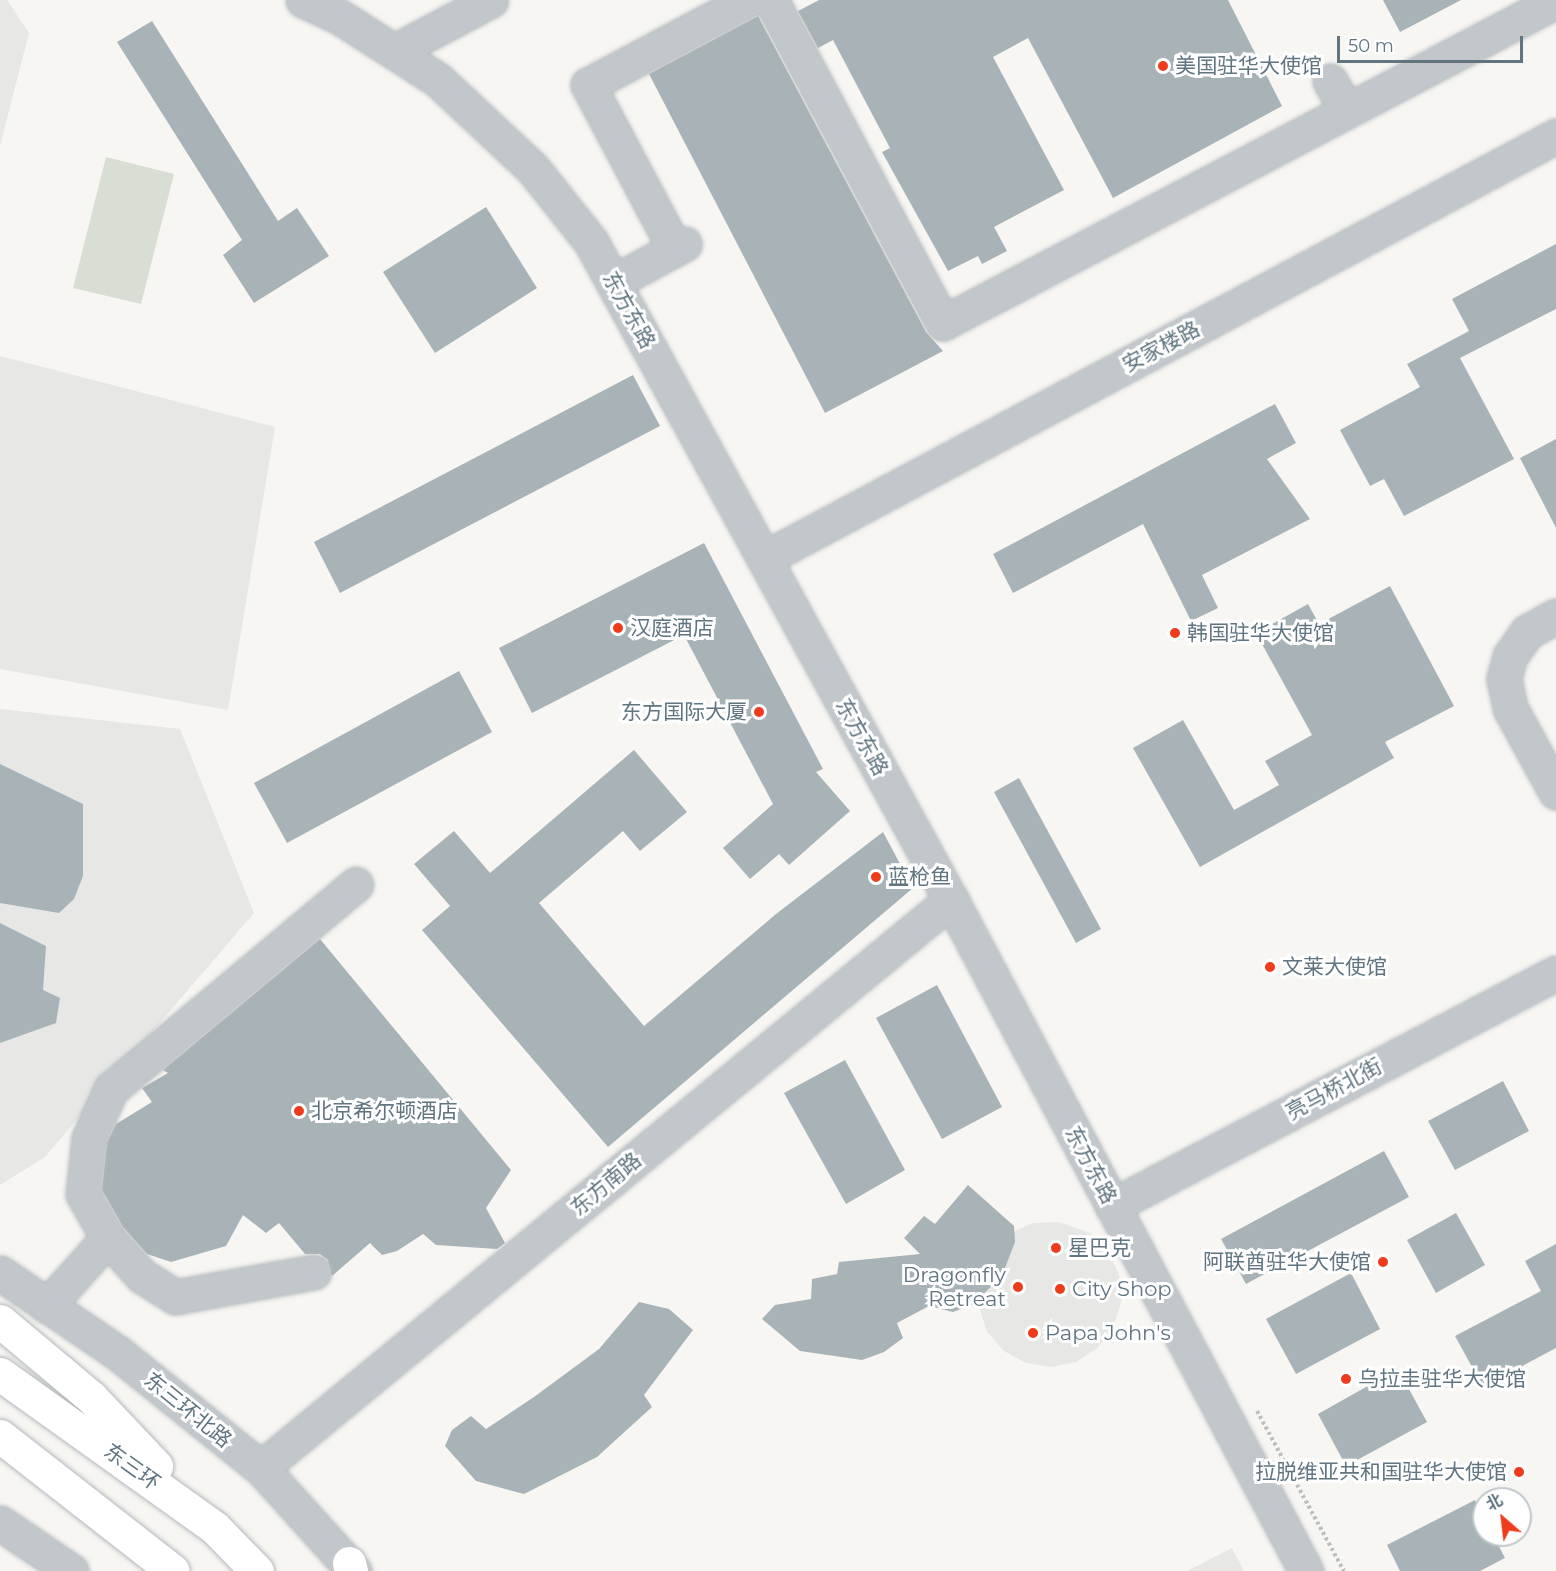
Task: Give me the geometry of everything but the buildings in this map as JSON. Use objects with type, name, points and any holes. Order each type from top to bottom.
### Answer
[{"type":"highway","points":[[0,1321],[91,1397],[215,1528]]},
{"type":"highway","name":"东三环","points":[[0,1374],[215,1528],[256,1571]]},
{"type":"highway","points":[[0,1436],[172,1571]]},
{"type":"street","name":"东方东路","points":[[303,0],[340,16],[397,50],[438,80],[533,169],[564,205],[614,282],[951,900],[1306,1571]]},
{"type":"street","points":[[397,50],[491,0]]},
{"type":"street","points":[[614,282],[679,246],[588,85],[748,0]]},
{"type":"street","points":[[771,0],[943,323],[1556,1]]},
{"type":"street","points":[[1330,81],[1347,111]]},
{"type":"street","name":"安家楼路","points":[[765,558],[1556,136]]},
{"type":"street","points":[[1556,616],[1527,632],[1510,656],[1504,679],[1510,708],[1556,792]]},
{"type":"street","points":[[314,1272],[175,1297],[142,1276],[108,1238],[83,1194],[89,1138],[111,1089],[356,884]]},
{"type":"street","name":"东方南路","points":[[261,1468],[951,900]]},
{"type":"street","name":"亮马桥北街","points":[[1112,1206],[1556,973]]},
{"type":"street","points":[[47,1306],[108,1238]]},
{"type":"street","name":"东三环北路","points":[[0,1274],[119,1354],[261,1468],[351,1568]]},
{"type":"street","points":[[0,1523],[71,1571]]},
{"type":"path","points":[[1253,1405],[1344,1571]]},
{"type":"shaded area","points":[[0,0],[7,0],[29,33],[0,146]]},
{"type":"shaded area","points":[[106,157],[174,174],[141,304],[73,288]]},
{"type":"shaded area","points":[[0,356],[275,427],[228,710],[0,669]]},
{"type":"shaded area","points":[[0,709],[180,729],[254,913],[45,1157],[0,1185]]},
{"type":"shaded area","points":[[1059,1222],[1090,1233],[1108,1251],[1119,1274],[1122,1299],[1113,1329],[1097,1348],[1076,1362],[1051,1367],[1026,1363],[1004,1351],[987,1332],[976,1297],[1010,1233],[1033,1223]]},
{"type":"shaded area","points":[[1232,1548],[1244,1571],[1187,1571]]},
{"type":"place","name":"美国驻华大使馆","points":[[1163,66]]},
{"type":"place","name":"汉庭酒店","points":[[618,628]]},
{"type":"place","name":"韩国驻华大使馆","points":[[1175,633]]},
{"type":"place","name":"东方国际大厦","points":[[759,712]]},
{"type":"place","name":"蓝枪鱼","points":[[876,877]]},
{"type":"place","name":"文莱大使馆","points":[[1270,967]]},
{"type":"place","name":"北京希尔顿酒店","points":[[299,1111]]},
{"type":"place","name":"星巴克","points":[[1056,1248]]},
{"type":"place","name":"阿联酋驻华大使馆","points":[[1383,1262]]},
{"type":"place","name":"Dragonfly Retreat","points":[[1018,1287]]},
{"type":"place","name":"City Shop","points":[[1060,1289]]},
{"type":"place","name":"Papa John's","points":[[1033,1333]]},
{"type":"place","name":"乌拉圭驻华大使馆","points":[[1346,1379]]},
{"type":"place","name":"拉脱维亚共和国驻华大使馆","points":[[1519,1472]]}]
